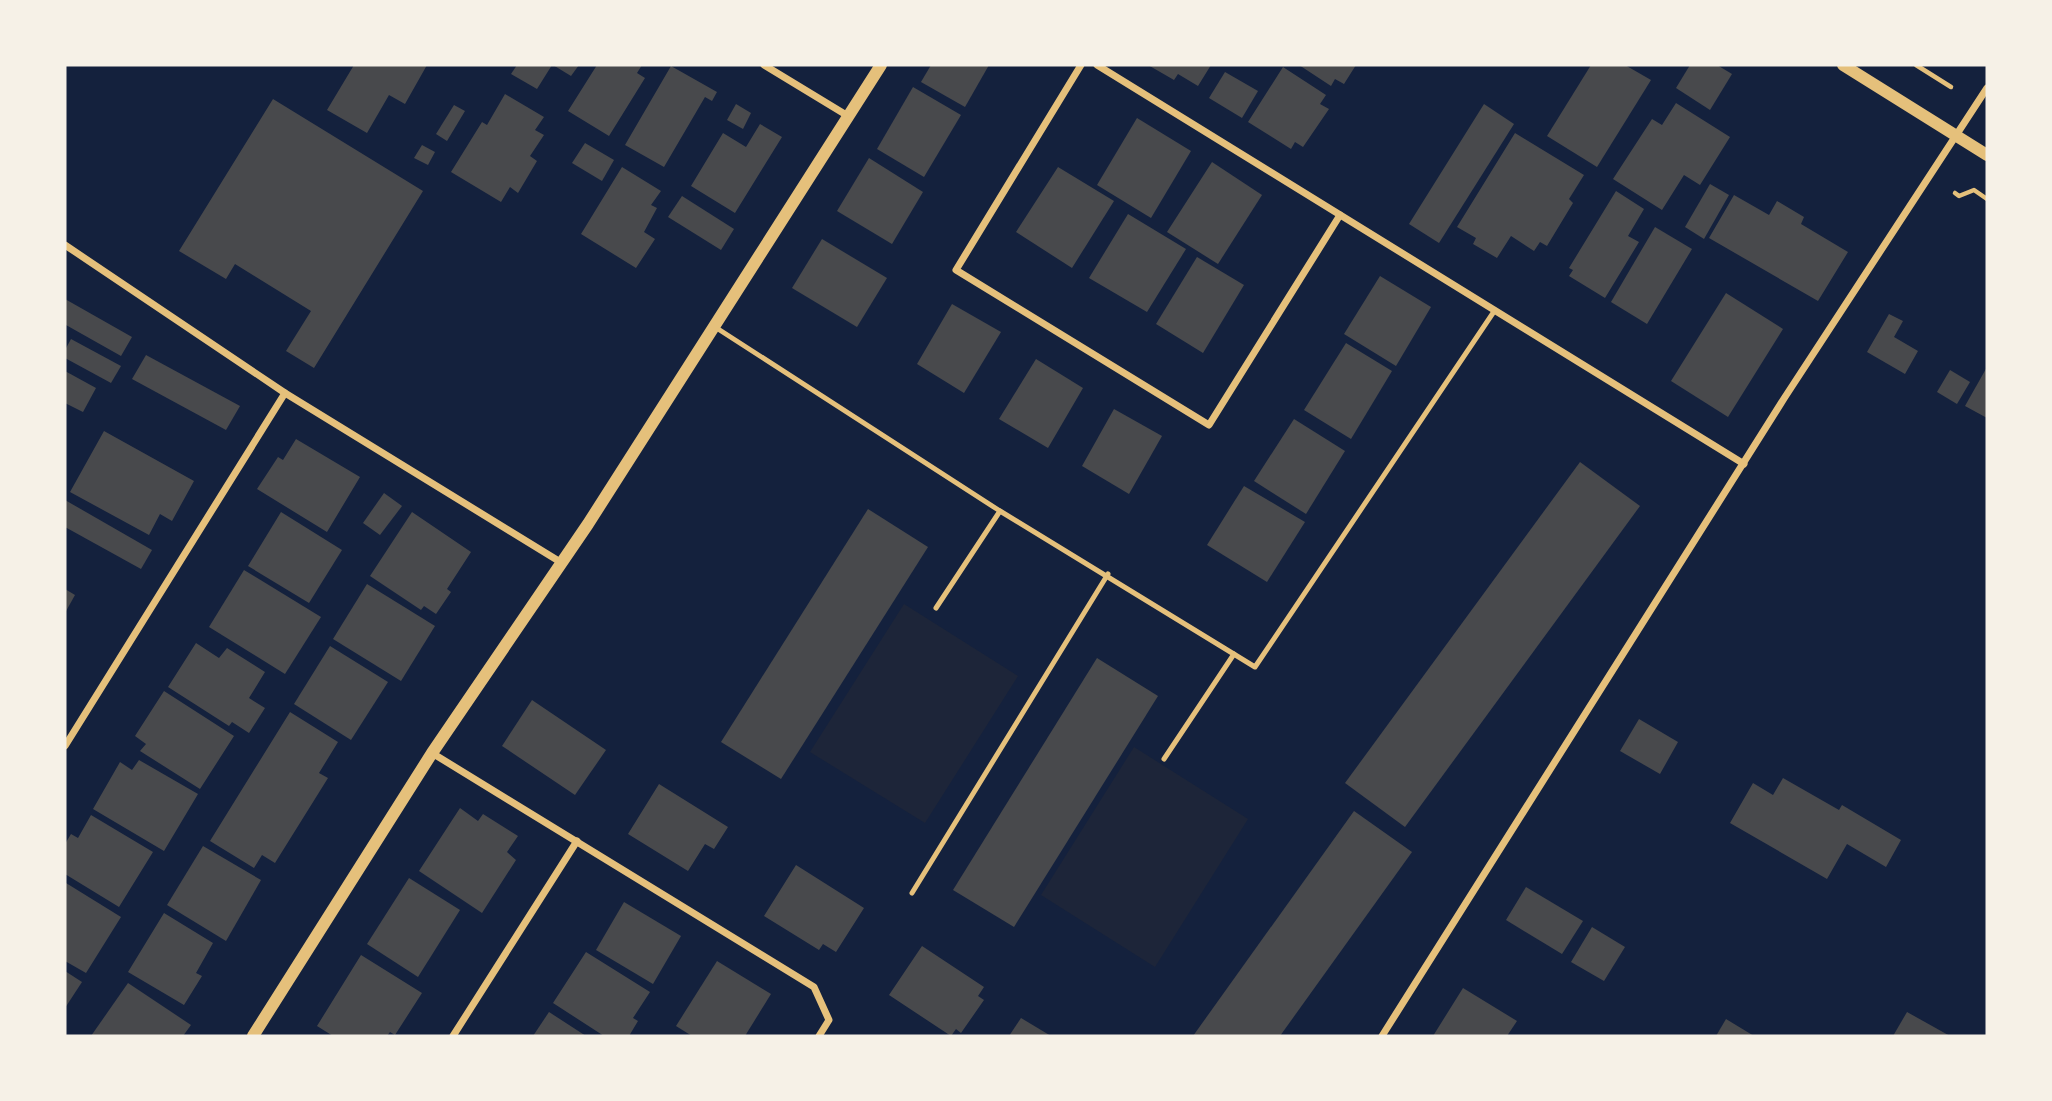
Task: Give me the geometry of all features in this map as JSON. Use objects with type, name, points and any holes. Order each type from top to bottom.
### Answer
[{"type":"street","points":[[764,65],[848,116]]},
{"type":"street","points":[[253,1036],[432,753],[562,563],[881,65]]},
{"type":"street","points":[[1081,65],[956,271],[1209,425],[1340,215]]},
{"type":"street","points":[[1097,65],[1744,464]]},
{"type":"street","points":[[1843,65],[1987,155]]},
{"type":"street","points":[[1382,1036],[1531,796],[1987,88]]},
{"type":"street","points":[[65,245],[285,393],[562,563]]},
{"type":"street","points":[[65,746],[285,393]]},
{"type":"street","points":[[432,753],[814,987],[829,1020],[819,1036]]},
{"type":"street","points":[[453,1036],[577,841]]},
{"type":"lane","points":[[714,326],[1000,510],[1108,574],[1255,667],[1496,310]]},
{"type":"lane","points":[[936,608],[1000,510]]},
{"type":"lane","points":[[912,893],[1108,574]]},
{"type":"lane","points":[[1164,759],[1234,654]]},
{"type":"shaded area","points":[[904,604],[1018,676],[925,823],[810,752]]},
{"type":"shaded area","points":[[1134,747],[1248,819],[1155,967],[1041,895]]},
{"type":"building","points":[[354,65],[427,65],[405,104],[389,95],[367,133],[327,110]]},
{"type":"building","points":[[517,65],[552,65],[537,89],[511,74]]},
{"type":"building","points":[[553,65],[579,65],[571,76]]},
{"type":"building","points":[[597,65],[642,65],[637,73],[645,78],[609,136],[568,111]]},
{"type":"building","points":[[931,65],[989,65],[965,107],[921,82]]},
{"type":"building","points":[[1148,65],[1211,65],[1198,86],[1178,74],[1174,80]]},
{"type":"building","points":[[1299,65],[1356,65],[1344,84],[1335,79],[1331,86]]},
{"type":"building","points":[[1591,65],[1625,65],[1651,80],[1597,167],[1547,136]]},
{"type":"building","points":[[1690,65],[1717,65],[1732,74],[1710,110],[1676,88]]},
{"type":"building","points":[[671,66],[717,92],[712,101],[705,97],[664,167],[625,145]]},
{"type":"building","points":[[1283,67],[1326,95],[1320,104],[1329,109],[1303,147],[1295,142],[1291,149],[1248,122]]},
{"type":"building","points":[[1225,72],[1258,91],[1242,118],[1209,98]]},
{"type":"building","points":[[913,87],[961,115],[924,177],[877,149]]},
{"type":"building","points":[[505,94],[544,117],[535,130],[544,135],[530,156],[537,161],[518,193],[510,187],[501,202],[451,172],[482,122],[487,125]]},
{"type":"building","points":[[273,99],[423,191],[314,368],[286,351],[311,311],[235,264],[226,279],[179,251]]},
{"type":"building","points":[[1676,103],[1730,137],[1700,185],[1684,175],[1662,210],[1613,179],[1652,119],[1662,125]]},
{"type":"building","points":[[736,104],[751,113],[743,129],[727,120]]},
{"type":"building","points":[[1484,104],[1514,124],[1439,243],[1409,224]]},
{"type":"building","points":[[454,105],[465,111],[447,141],[436,134]]},
{"type":"building","points":[[1137,118],[1191,151],[1151,218],[1097,185]]},
{"type":"building","points":[[760,124],[782,137],[735,213],[691,186],[723,133],[746,147]]},
{"type":"building","points":[[1515,133],[1584,175],[1569,199],[1573,203],[1547,246],[1540,242],[1534,251],[1511,236],[1497,258],[1473,244],[1476,238],[1457,227]]},
{"type":"building","points":[[585,143],[614,160],[602,181],[572,163]]},
{"type":"building","points":[[422,145],[435,152],[428,165],[414,158]]},
{"type":"building","points":[[869,158],[923,192],[892,244],[837,211]]},
{"type":"building","points":[[1212,162],[1262,195],[1218,264],[1167,232]]},
{"type":"building","points":[[622,167],[661,191],[651,205],[657,208],[644,232],[655,239],[636,268],[581,234]]},
{"type":"building","points":[[1058,167],[1114,201],[1072,268],[1016,232]]},
{"type":"building","points":[[1710,184],[1729,195],[1704,239],[1685,227]]},
{"type":"building","points":[[1616,191],[1644,209],[1628,236],[1639,242],[1605,298],[1569,276],[1573,270],[1569,268]]},
{"type":"building","points":[[1734,195],[1769,215],[1777,201],[1804,217],[1801,224],[1848,252],[1818,301],[1709,238]]},
{"type":"building","points":[[682,196],[734,229],[721,250],[668,217]]},
{"type":"building","points":[[1128,214],[1186,249],[1147,312],[1089,278]]},
{"type":"building","points":[[1655,227],[1692,249],[1647,324],[1611,302]]},
{"type":"building","points":[[822,239],[887,278],[857,327],[792,288]]},
{"type":"building","points":[[1197,257],[1244,285],[1203,353],[1156,324]]},
{"type":"building","points":[[1380,276],[1431,307],[1396,366],[1344,334]]},
{"type":"building","points":[[1726,293],[1783,329],[1728,417],[1671,381]]},
{"type":"building","points":[[65,299],[132,337],[121,356],[66,325],[65,328]]},
{"type":"building","points":[[952,304],[1001,332],[964,393],[917,364]]},
{"type":"building","points":[[1889,314],[1903,321],[1894,337],[1918,351],[1905,374],[1867,352]]},
{"type":"building","points":[[71,339],[121,366],[111,383],[65,358],[65,350]]},
{"type":"building","points":[[1346,343],[1392,371],[1351,439],[1304,410]]},
{"type":"building","points":[[146,355],[240,406],[226,430],[132,379]]},
{"type":"building","points":[[1036,359],[1083,388],[1048,448],[999,419]]},
{"type":"building","points":[[1987,367],[1987,418],[1965,406]]},
{"type":"building","points":[[1950,370],[1970,382],[1957,404],[1937,392]]},
{"type":"building","points":[[65,371],[96,388],[83,412],[65,403]]},
{"type":"building","points":[[1114,409],[1162,436],[1129,494],[1082,466]]},
{"type":"building","points":[[1294,419],[1345,451],[1306,514],[1254,481]]},
{"type":"building","points":[[104,431],[194,481],[172,521],[160,514],[149,535],[70,492]]},
{"type":"building","points":[[296,439],[360,477],[327,532],[257,489],[278,457],[283,460]]},
{"type":"building","points":[[1580,462],[1640,506],[1405,827],[1345,783]]},
{"type":"building","points":[[1244,486],[1305,522],[1267,582],[1207,545]]},
{"type":"building","points":[[384,493],[402,506],[380,535],[363,523]]},
{"type":"building","points":[[65,500],[152,550],[141,569],[65,527]]},
{"type":"building","points":[[868,509],[928,547],[781,779],[721,742]]},
{"type":"building","points":[[281,512],[342,550],[309,603],[248,566]]},
{"type":"building","points":[[412,512],[471,552],[447,589],[451,592],[436,614],[424,606],[421,610],[370,576]]},
{"type":"building","points":[[244,570],[321,617],[285,674],[209,627]]},
{"type":"building","points":[[367,584],[435,626],[401,681],[333,639]]},
{"type":"building","points":[[65,589],[75,595],[65,613]]},
{"type":"building","points":[[196,643],[219,658],[227,648],[265,672],[249,698],[265,708],[249,733],[232,722],[229,726],[168,687]]},
{"type":"building","points":[[330,646],[388,682],[351,740],[294,704]]},
{"type":"building","points":[[1097,658],[1158,696],[1014,927],[953,890]]},
{"type":"building","points":[[164,691],[234,736],[200,789],[140,751],[146,744],[135,736]]},
{"type":"building","points":[[532,700],[606,750],[575,795],[502,746]]},
{"type":"building","points":[[290,712],[338,742],[319,773],[328,778],[275,863],[262,855],[254,868],[210,841]]},
{"type":"building","points":[[1639,719],[1678,742],[1660,774],[1620,751]]},
{"type":"building","points":[[139,760],[198,794],[164,851],[93,809],[120,762],[132,770]]},
{"type":"building","points":[[1783,778],[1839,810],[1842,805],[1901,840],[1886,867],[1847,844],[1827,879],[1730,823],[1753,783],[1773,795]]},
{"type":"building","points":[[659,784],[728,827],[714,849],[705,844],[688,871],[628,834]]},
{"type":"building","points":[[460,808],[478,821],[483,814],[518,836],[507,852],[516,860],[482,913],[419,871]]},
{"type":"building","points":[[1354,811],[1412,852],[1280,1036],[1193,1036]]},
{"type":"building","points":[[91,815],[153,852],[119,907],[65,874],[65,844],[71,834],[78,838]]},
{"type":"building","points":[[203,846],[261,880],[226,941],[167,905]]},
{"type":"building","points":[[796,865],[864,908],[836,952],[823,944],[819,950],[764,916]]},
{"type":"building","points":[[409,878],[460,910],[418,977],[367,944]]},
{"type":"building","points":[[66,883],[121,917],[86,973],[65,961]]},
{"type":"building","points":[[1526,887],[1583,921],[1562,954],[1506,920]]},
{"type":"building","points":[[624,902],[681,936],[653,984],[596,950]]},
{"type":"building","points":[[164,913],[213,943],[196,973],[202,976],[184,1005],[128,972]]},
{"type":"building","points":[[1592,927],[1625,947],[1604,981],[1571,962]]},
{"type":"building","points":[[922,946],[984,987],[978,996],[984,1000],[961,1033],[956,1029],[951,1036],[889,995]]},
{"type":"building","points":[[586,952],[650,992],[633,1018],[638,1021],[629,1036],[604,1036],[553,1003]]},
{"type":"building","points":[[361,955],[422,993],[395,1035],[390,1032],[387,1036],[333,1036],[317,1026]]},
{"type":"building","points":[[717,961],[771,994],[745,1036],[692,1036],[676,1026]]},
{"type":"building","points":[[65,971],[82,982],[65,1008]]},
{"type":"building","points":[[128,983],[191,1025],[183,1036],[91,1036]]},
{"type":"building","points":[[1463,988],[1517,1021],[1507,1036],[1433,1036]]},
{"type":"building","points":[[549,1012],[586,1036],[533,1036]]},
{"type":"building","points":[[1907,1012],[1950,1036],[1893,1036]]},
{"type":"building","points":[[1021,1018],[1051,1036],[1009,1036]]},
{"type":"building","points":[[1726,1019],[1754,1036],[1716,1036]]}]
